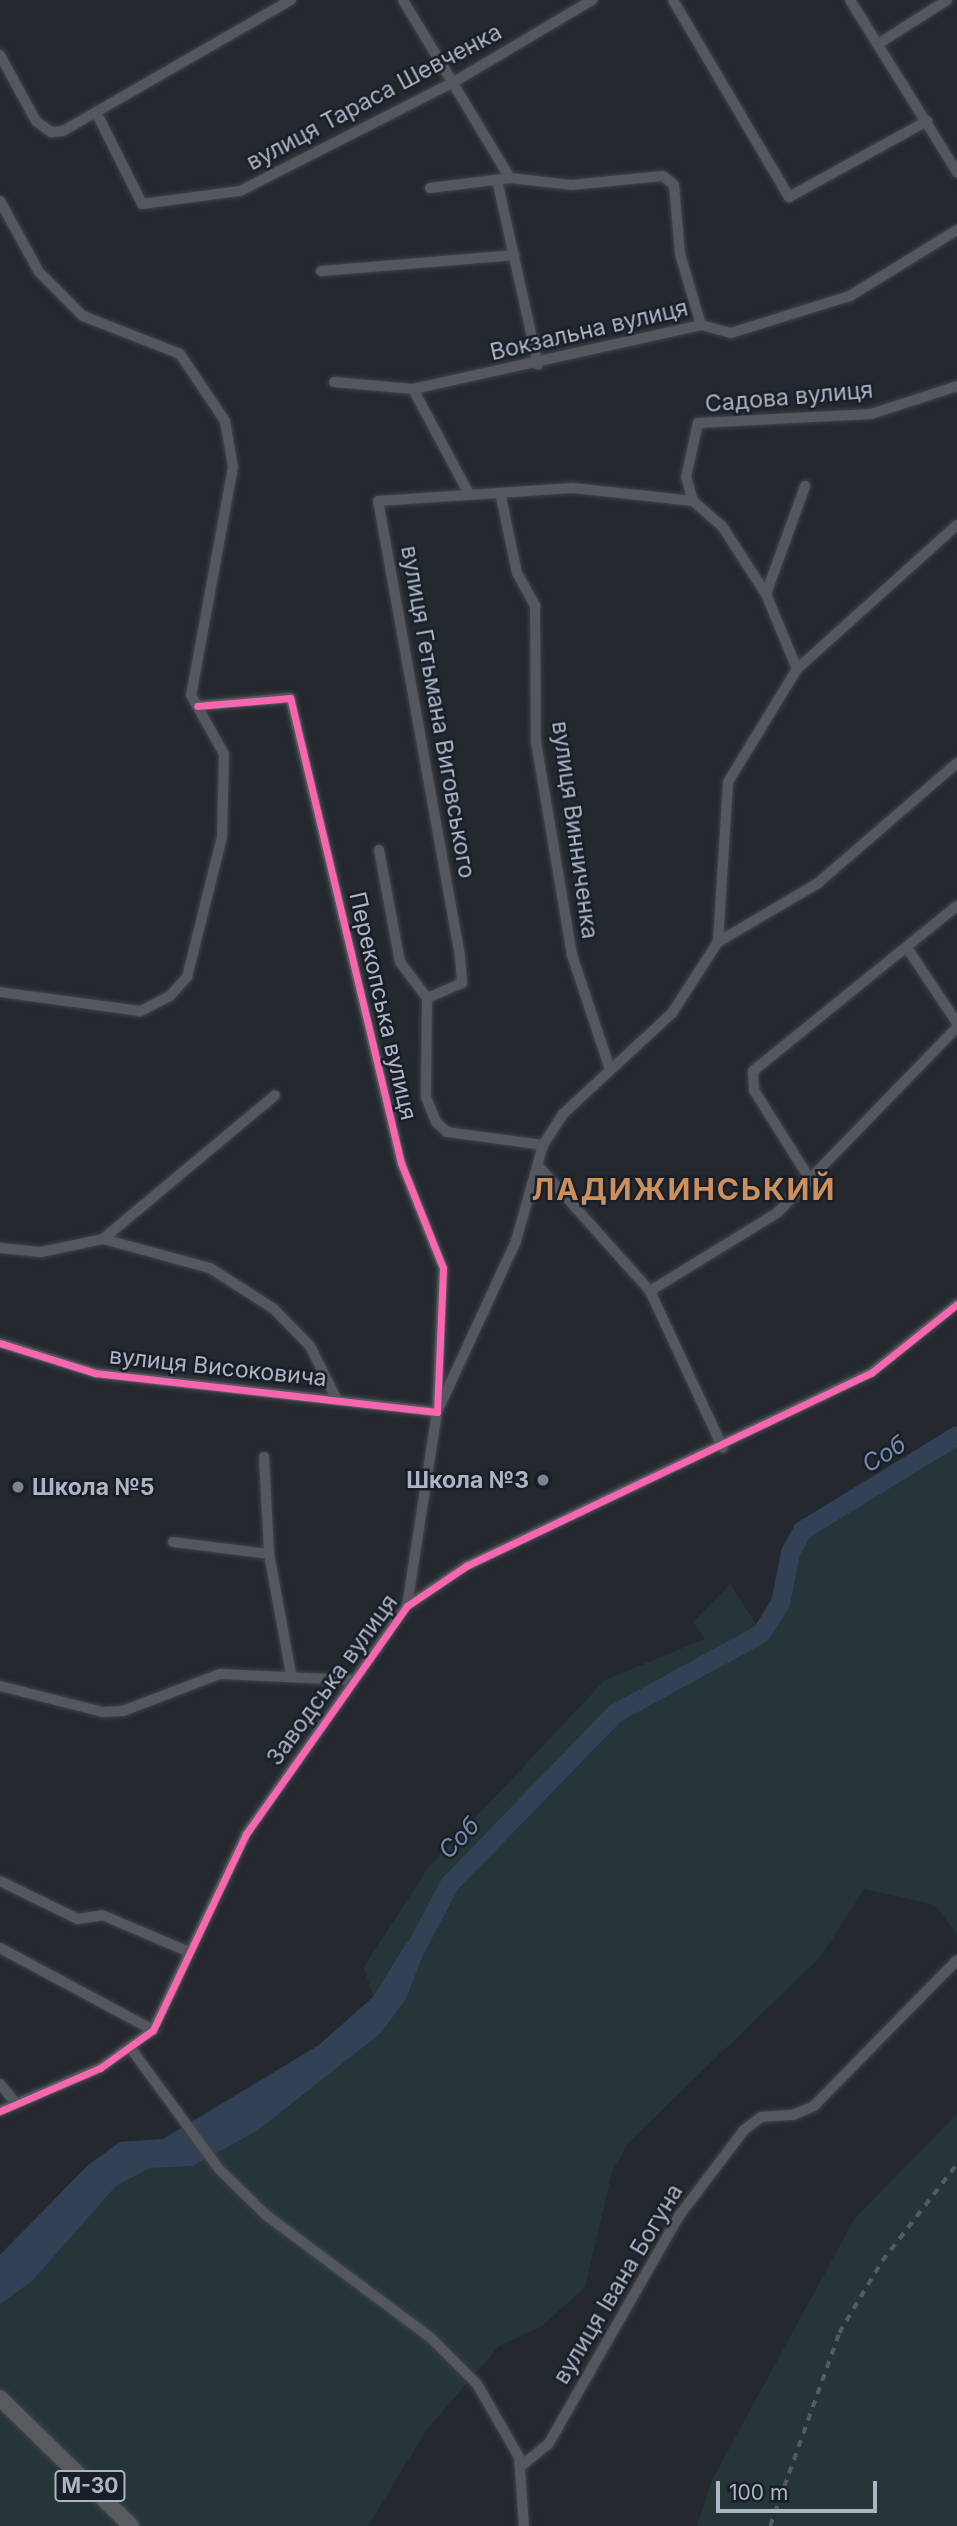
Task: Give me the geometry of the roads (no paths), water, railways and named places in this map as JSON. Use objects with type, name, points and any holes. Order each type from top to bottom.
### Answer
[{"type":"highway","name":"М-30","points":[[0,2398],[131,2526]]},
{"type":"street","points":[[0,55],[36,121],[51,132],[96,112],[291,0]]},
{"type":"street","points":[[403,0],[510,178]]},
{"type":"street","name":"вулиця Тараса Шевченка","points":[[96,112],[142,204],[270,181],[454,82],[592,0]]},
{"type":"street","points":[[673,0],[789,197],[927,121]]},
{"type":"street","points":[[850,0],[957,172]]},
{"type":"street","points":[[878,44],[947,0]]},
{"type":"street","points":[[430,188],[510,178],[570,185],[663,176],[674,185],[680,254],[701,325]]},
{"type":"street","points":[[497,180],[538,365]]},
{"type":"street","points":[[0,201],[39,272],[83,316],[180,354],[225,421],[233,467],[191,695],[224,754],[222,837],[187,976],[170,996],[140,1012],[0,992]]},
{"type":"street","name":"Вокзальна вулиця","points":[[334,382],[413,389],[538,365],[701,325],[731,333],[850,296],[957,230]]},
{"type":"street","points":[[321,271],[514,255]]},
{"type":"street","name":"Садова вулиця","points":[[693,500],[685,477],[698,423],[871,414],[957,386]]},
{"type":"street","points":[[413,389],[468,492],[501,497],[573,488],[693,500],[722,526],[766,594],[797,669]]},
{"type":"street","points":[[766,594],[805,486]]},
{"type":"street","name":"вулиця Гетьмана Виговського","points":[[427,998],[462,982],[460,956],[378,501],[468,492]]},
{"type":"street","name":"вулиця Винниченка","points":[[501,497],[517,573],[535,606],[536,742],[572,955],[610,1069]]},
{"type":"street","points":[[718,942],[729,782],[797,669],[957,525]]},
{"type":"street","name":"Перекопська вулиця","points":[[197,706],[290,698],[401,1163],[443,1268],[437,1412]]},
{"type":"street","points":[[407,1606],[437,1412],[508,1262],[541,1169],[543,1144],[563,1114],[672,1013],[718,942],[818,883],[957,763]]},
{"type":"street","points":[[379,850],[400,962],[427,998],[426,1097],[436,1122],[447,1132],[543,1144]]},
{"type":"street","points":[[811,1181],[754,1090],[752,1071],[957,906]]},
{"type":"street","points":[[650,1291],[777,1213],[811,1181],[957,1025],[907,948]]},
{"type":"street","points":[[103,1239],[275,1095]]},
{"type":"street","points":[[541,1169],[650,1291],[723,1448]]},
{"type":"street","points":[[0,1248],[41,1252],[103,1239],[210,1268],[274,1309],[310,1346],[337,1400]]},
{"type":"street","name":"Заводська вулиця","points":[[0,2111],[132,2050],[153,2030],[246,1834],[351,1680],[407,1606],[466,1566],[723,1448],[887,1364],[957,1304]]},
{"type":"street","name":"вулиця Високовича","points":[[0,1343],[95,1373],[437,1412]]},
{"type":"street","points":[[264,1457],[270,1554],[290,1674]]},
{"type":"street","points":[[173,1542],[270,1554]]},
{"type":"street","points":[[0,1686],[113,1712],[220,1674],[290,1674],[351,1680]]},
{"type":"street","points":[[0,1881],[78,1919],[102,1915],[189,1952]]},
{"type":"street","points":[[0,1948],[153,2030]]},
{"type":"street","name":"вулиця Івана Богуна","points":[[521,2466],[549,2443],[679,2216],[744,2130],[761,2117],[814,2106],[957,1960]]},
{"type":"street","points":[[132,2050],[219,2169],[288,2235],[455,2359],[495,2410],[521,2466],[524,2526]]},
{"type":"street","points":[[0,2084],[17,2104]]},
{"type":"water","points":[[422,1935],[424,1953],[406,1999],[381,2033],[257,2131],[193,2166],[150,2168],[116,2186],[32,2281],[0,2304],[0,2255],[88,2165],[120,2142],[163,2139],[319,2045],[373,1997],[407,1942]]},
{"type":"waterway","name":"Соб","points":[[410,1958],[449,1884],[615,1713],[761,1633],[780,1603],[790,1552],[802,1530],[957,1435]]},
{"type":"railway","points":[[770,2526],[839,2333],[882,2261],[957,2164]]},
{"type":"place","name":"Школа №3","points":[[543,1480]]},
{"type":"place","name":"Школа №5","points":[[18,1487]]},
{"type":"district","name":"ЛАДИЖИНСЬКИЙ","points":[[684,1189]]}]
